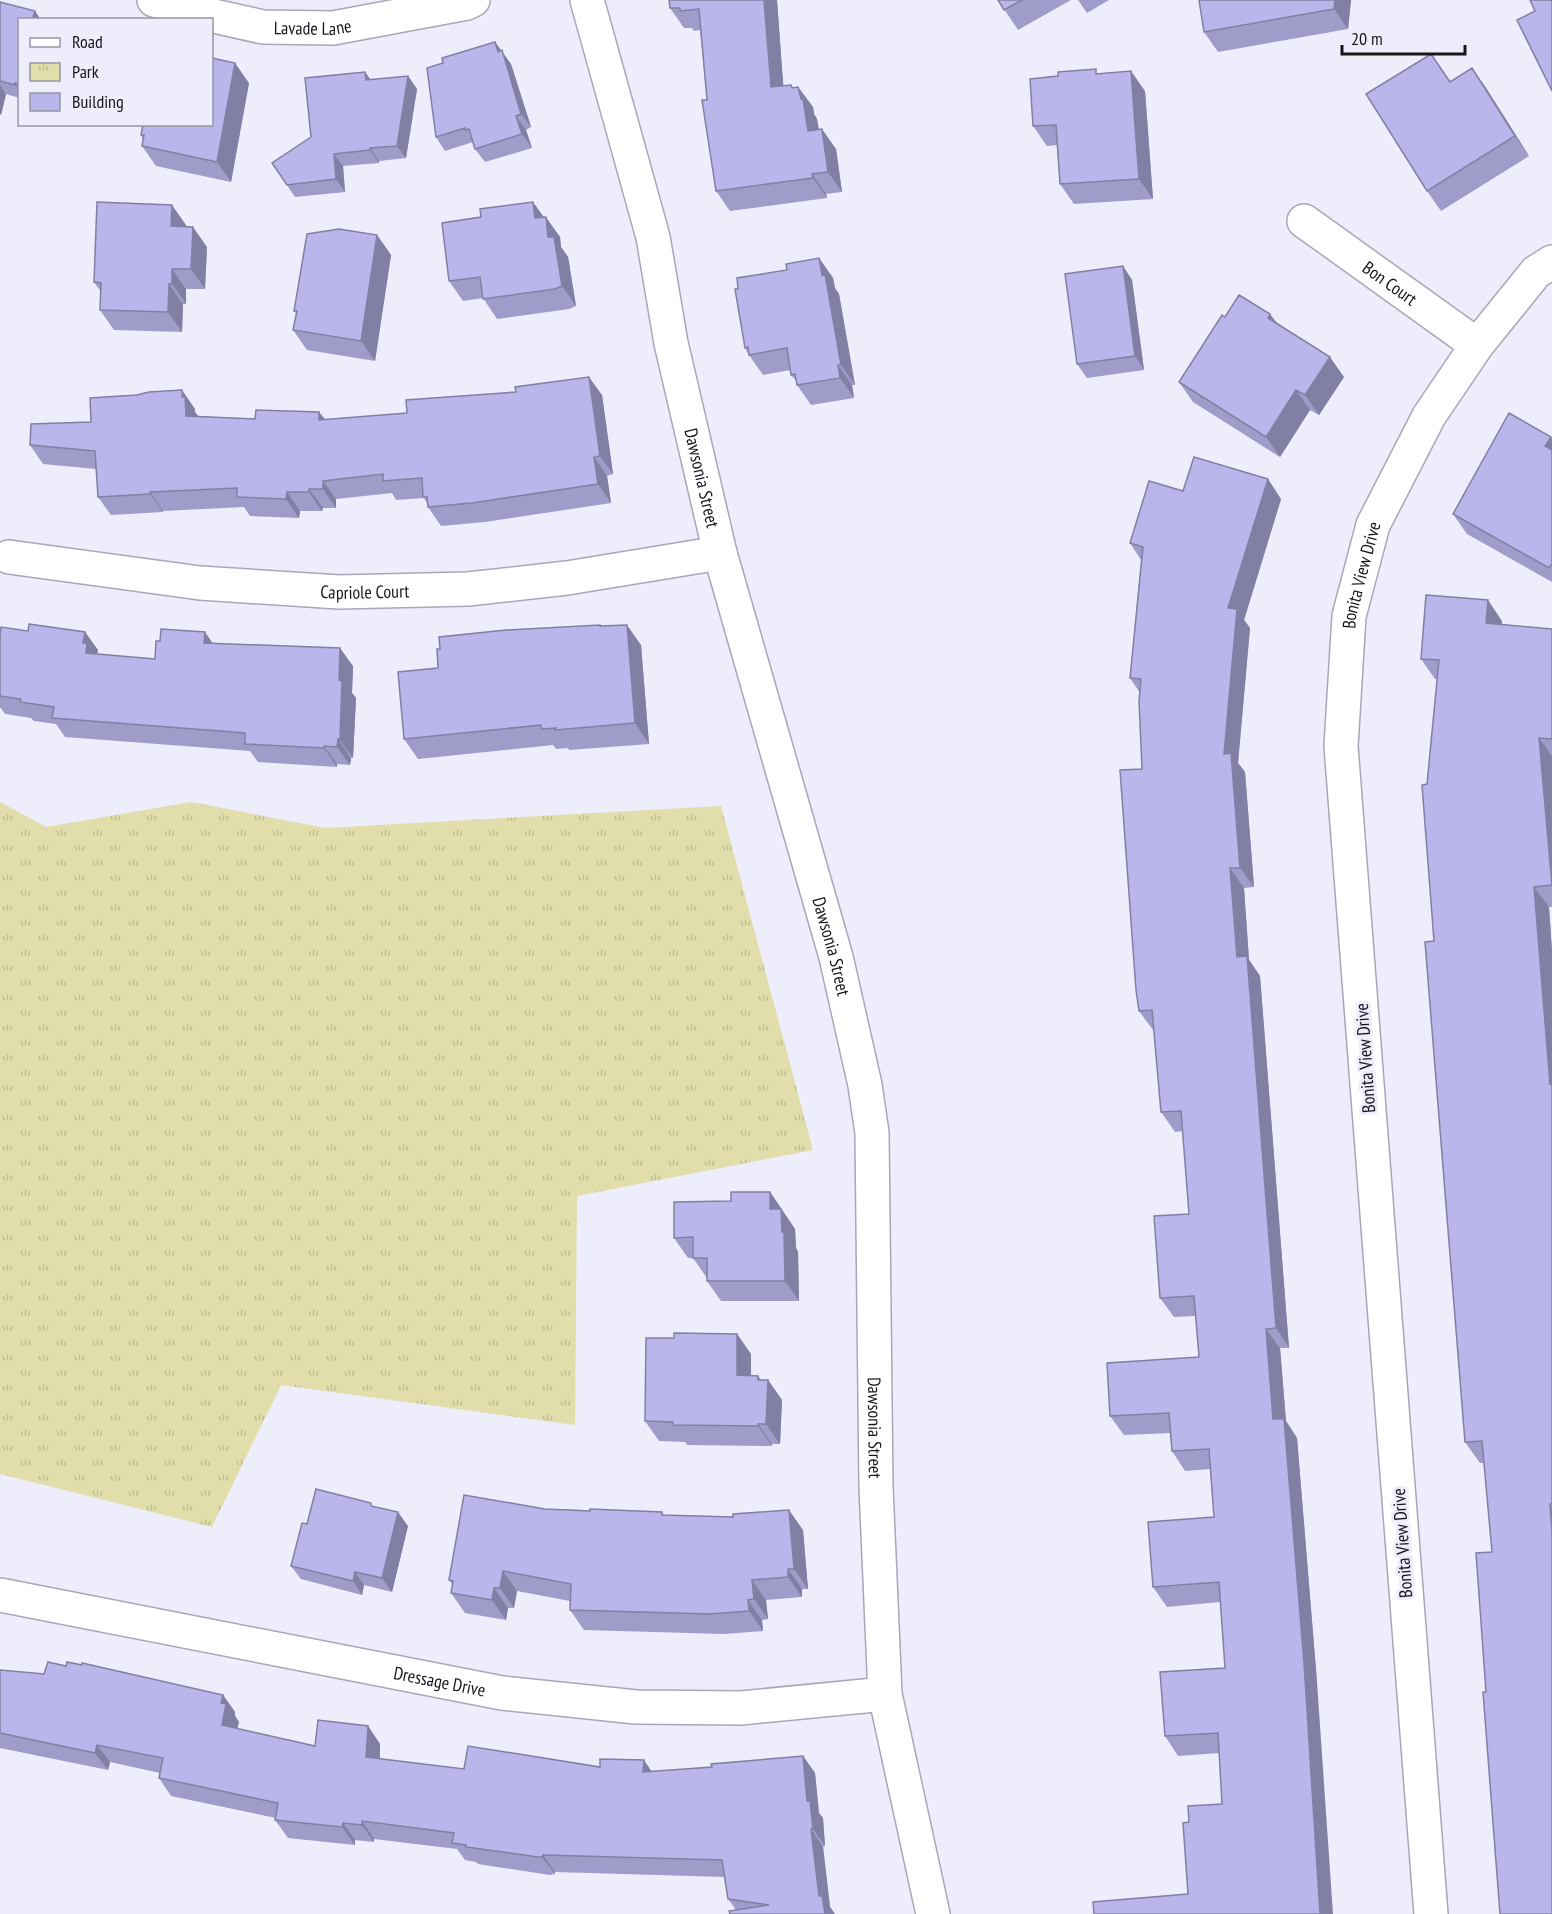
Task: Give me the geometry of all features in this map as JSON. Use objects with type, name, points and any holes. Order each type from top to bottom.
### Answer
[{"type":"street","name":"Lavade Lane","points":[[154,0],[262,27],[333,28],[473,0]]},
{"type":"street","name":"Dawsonia Street","points":[[587,0],[653,237],[671,343],[720,553],[836,957],[865,1085],[872,1133],[876,1487],[885,1694],[933,1914]]},
{"type":"street","name":"Bon Court","points":[[1304,221],[1477,345]]},
{"type":"street","name":"Bonita View Drive","points":[[1431,1914],[1341,746],[1349,616],[1373,525],[1429,416],[1477,345],[1536,272],[1552,262]]},
{"type":"street","name":"Capriole Court","points":[[9,557],[200,583],[339,592],[468,589],[567,578],[720,553]]},
{"type":"street","name":"Dressage Drive","points":[[0,1595],[502,1693],[636,1707],[741,1708],[885,1694]]},
{"type":"green space","points":[[0,802],[46,827],[191,802],[325,828],[721,806],[813,1150],[577,1196],[575,1425],[281,1385],[212,1527],[0,1474]]},
{"type":"building","points":[[669,0],[764,0],[771,87],[791,85],[792,88],[798,87],[801,99],[803,99],[808,131],[822,129],[828,172],[812,174],[813,178],[716,191],[702,100],[707,100],[699,9],[680,11],[680,8],[670,8]]},
{"type":"building","points":[[998,0],[1022,0],[1004,10]]},
{"type":"building","points":[[1199,0],[1335,0],[1334,9],[1204,32]]},
{"type":"building","points":[[1530,0],[1552,0],[1552,91],[1517,20],[1535,11]]},
{"type":"building","points":[[0,2],[35,11],[33,18],[18,18],[18,84],[15,83],[15,85],[0,81]]},
{"type":"building","points":[[495,42],[498,52],[502,50],[521,114],[516,116],[522,134],[475,149],[469,129],[465,130],[465,128],[436,137],[427,68],[443,63],[442,58]]},
{"type":"building","points":[[1431,54],[1450,82],[1472,68],[1515,136],[1427,191],[1366,94]]},
{"type":"building","points":[[213,58],[235,63],[217,162],[142,146],[144,135],[141,135],[143,126],[213,126]]},
{"type":"building","points":[[1096,69],[1096,74],[1131,71],[1139,179],[1060,184],[1056,125],[1033,126],[1030,79],[1058,76],[1058,72]]},
{"type":"building","points":[[365,72],[366,80],[408,76],[397,146],[334,154],[336,179],[287,185],[272,163],[311,137],[305,78]]},
{"type":"building","points":[[97,202],[172,205],[171,226],[193,227],[191,269],[172,269],[168,312],[100,310],[101,283],[94,282]]},
{"type":"building","points":[[533,202],[535,218],[546,217],[548,237],[554,237],[562,286],[555,289],[483,299],[480,277],[449,281],[442,223],[481,217],[480,209]]},
{"type":"building","points":[[339,229],[377,235],[361,341],[293,330],[307,234]]},
{"type":"building","points":[[819,258],[822,275],[825,274],[841,365],[838,365],[840,378],[797,385],[795,374],[791,375],[787,348],[749,355],[748,347],[745,348],[735,289],[738,289],[737,278],[787,270],[786,264]]},
{"type":"building","points":[[1123,266],[1135,356],[1077,364],[1065,274]]},
{"type":"building","points":[[1239,295],[1270,314],[1268,318],[1330,357],[1305,395],[1296,390],[1266,437],[1179,382],[1222,315],[1225,317]]},
{"type":"building","points":[[589,377],[600,456],[594,457],[598,484],[472,503],[428,507],[427,497],[423,497],[422,478],[383,481],[383,474],[323,481],[323,489],[309,489],[309,492],[287,492],[286,499],[237,497],[237,488],[98,497],[95,451],[30,445],[31,424],[91,422],[90,398],[182,390],[182,397],[185,397],[186,416],[255,419],[256,410],[319,412],[319,420],[407,413],[406,400],[516,392],[515,387]]},
{"type":"building","points":[[1509,413],[1551,437],[1545,446],[1552,450],[1552,564],[1549,568],[1453,514]]},
{"type":"building","points":[[1194,457],[1268,479],[1228,608],[1237,609],[1224,754],[1231,753],[1240,868],[1230,868],[1237,957],[1247,956],[1276,1328],[1266,1329],[1273,1419],[1284,1419],[1304,1663],[1320,1914],[1094,1914],[1093,1902],[1188,1894],[1183,1823],[1189,1822],[1188,1806],[1222,1804],[1218,1733],[1165,1736],[1160,1672],[1225,1668],[1219,1582],[1153,1587],[1148,1522],[1214,1517],[1209,1449],[1172,1451],[1169,1413],[1110,1416],[1107,1363],[1199,1357],[1194,1296],[1160,1298],[1154,1216],[1189,1214],[1181,1111],[1161,1112],[1152,1010],[1139,1011],[1120,770],[1142,769],[1139,701],[1141,679],[1130,678],[1143,547],[1130,543],[1149,481],[1183,491]]},
{"type":"building","points":[[1426,595],[1488,600],[1486,623],[1552,629],[1552,739],[1539,738],[1552,885],[1534,887],[1550,1084],[1552,1083],[1552,1504],[1550,1504],[1552,1532],[1552,1914],[1500,1914],[1483,1692],[1486,1692],[1476,1553],[1492,1552],[1482,1441],[1465,1442],[1425,942],[1434,941],[1422,785],[1427,784],[1439,660],[1421,659]]},
{"type":"building","points":[[29,624],[85,632],[83,643],[87,643],[86,653],[155,659],[156,641],[160,641],[161,629],[205,632],[204,643],[340,648],[339,680],[342,679],[340,740],[338,739],[337,747],[324,746],[324,748],[245,744],[245,733],[52,718],[54,707],[20,702],[21,699],[0,696],[1,627],[28,631]]},
{"type":"building","points":[[627,625],[635,723],[555,730],[556,728],[542,729],[541,725],[404,739],[398,672],[438,668],[439,637],[506,630]]},
{"type":"building","points":[[731,1192],[770,1192],[770,1209],[781,1209],[785,1281],[707,1281],[707,1258],[693,1258],[693,1237],[674,1238],[674,1202],[731,1201]]},
{"type":"building","points":[[674,1333],[737,1334],[737,1375],[758,1376],[758,1380],[768,1380],[766,1424],[758,1424],[758,1426],[673,1425],[673,1422],[645,1421],[646,1338],[674,1338]]},
{"type":"building","points":[[316,1489],[398,1512],[382,1578],[355,1572],[353,1581],[291,1566],[302,1523],[307,1524]]},
{"type":"building","points":[[464,1495],[545,1509],[662,1512],[662,1515],[733,1517],[733,1514],[789,1510],[794,1569],[788,1569],[788,1577],[752,1580],[754,1599],[748,1600],[749,1611],[710,1614],[570,1610],[571,1584],[503,1571],[500,1588],[494,1588],[492,1600],[451,1593],[453,1581],[449,1580]]},
{"type":"building","points":[[48,1662],[66,1666],[67,1662],[82,1665],[82,1663],[223,1695],[221,1703],[226,1704],[222,1725],[315,1746],[318,1720],[368,1726],[366,1757],[464,1769],[468,1746],[600,1767],[600,1759],[644,1760],[643,1772],[712,1767],[711,1764],[803,1756],[807,1801],[810,1801],[819,1896],[822,1896],[825,1914],[730,1914],[729,1911],[769,1905],[728,1899],[722,1860],[543,1855],[538,1857],[452,1843],[454,1833],[362,1821],[362,1825],[343,1823],[342,1827],[275,1820],[278,1803],[159,1778],[163,1758],[97,1745],[95,1753],[0,1733],[0,1670],[44,1674]]}]
